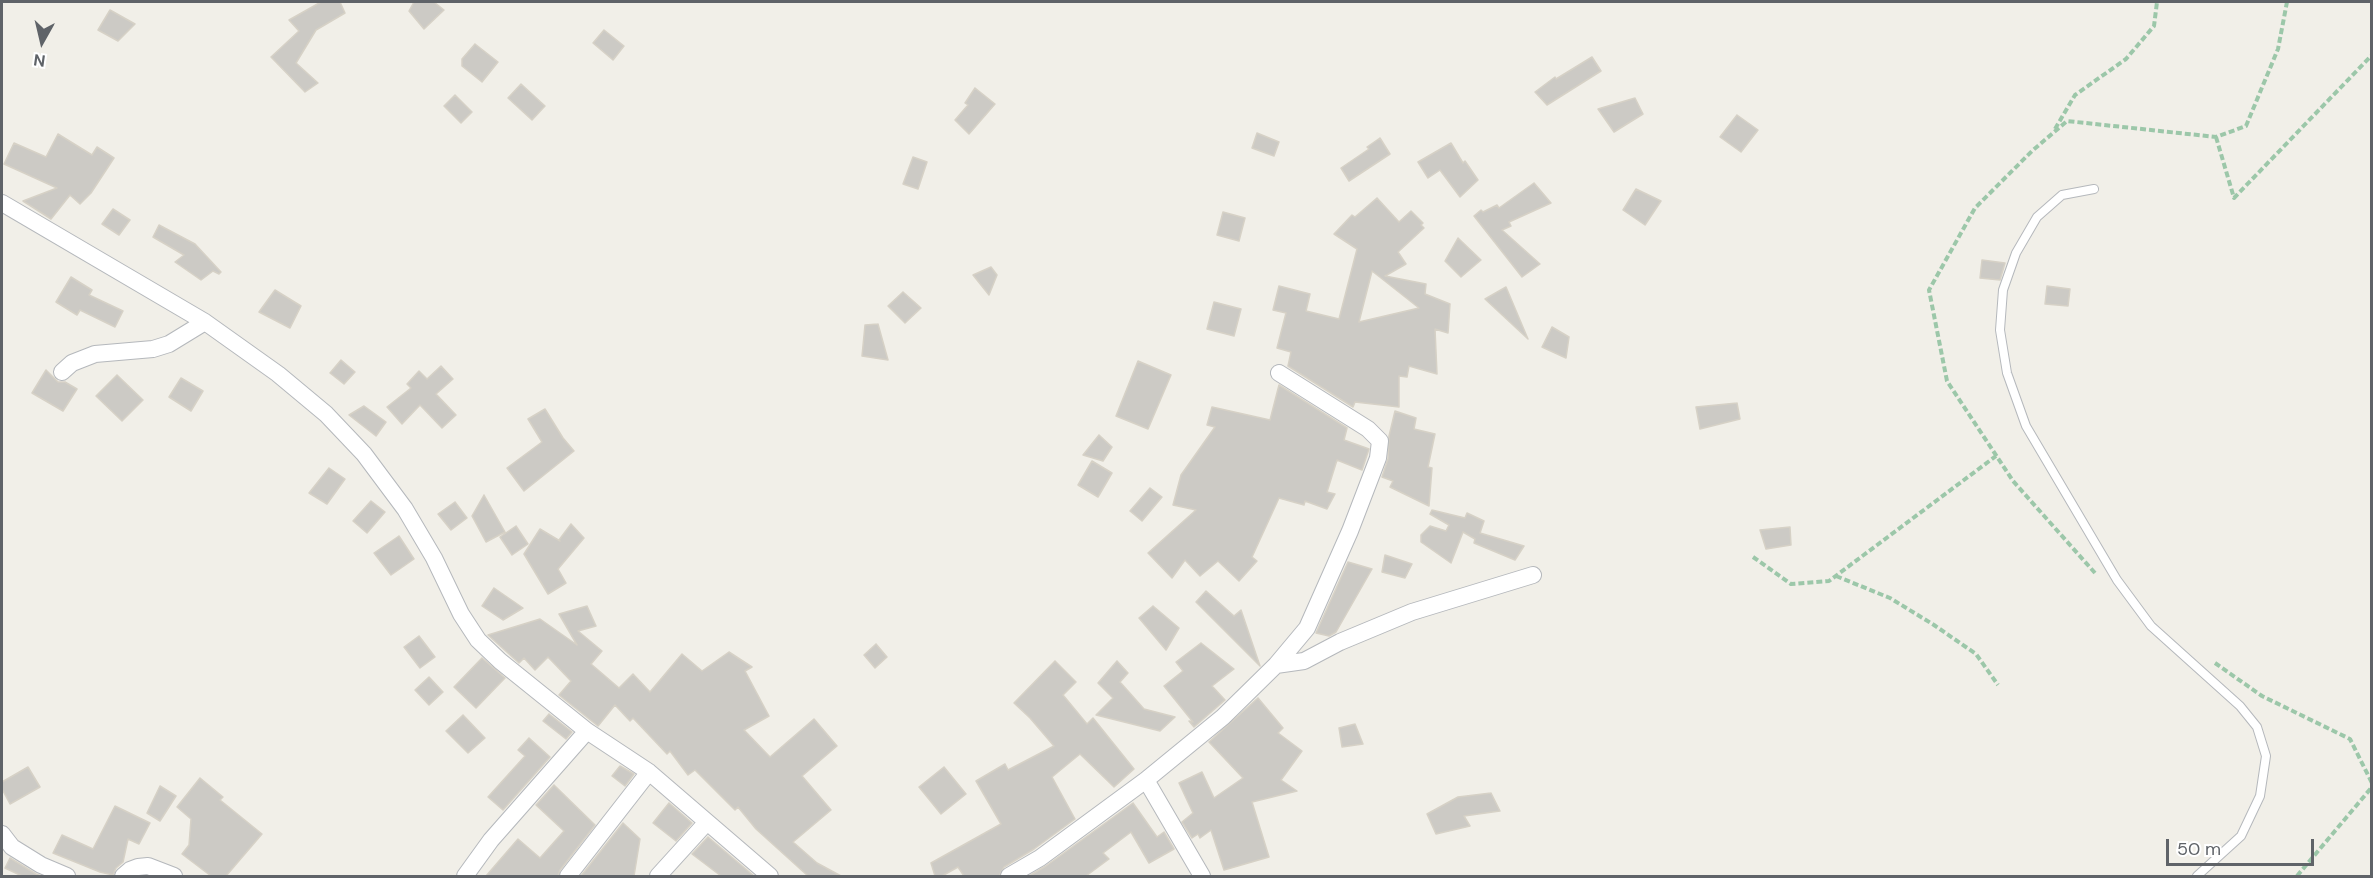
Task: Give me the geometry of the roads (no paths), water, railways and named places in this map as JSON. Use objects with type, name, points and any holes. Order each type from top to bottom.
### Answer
[{"type":"street","points":[[2,203],[205,321],[278,374],[326,414],[364,454],[405,509],[434,558],[461,614],[478,640],[500,661],[587,731],[649,772],[770,876]]},
{"type":"street","points":[[62,372],[72,363],[95,354],[153,350],[169,344],[205,321]]},
{"type":"street","points":[[1009,876],[1040,858],[1146,780],[1223,717],[1276,665],[1307,628],[1350,531],[1378,458],[1380,441],[1368,429],[1279,372]]},
{"type":"street","points":[[1276,665],[1304,661],[1340,642],[1412,612],[1533,575]]},
{"type":"street","points":[[465,876],[491,840],[587,731]]},
{"type":"street","points":[[567,876],[649,772]]},
{"type":"street","points":[[1146,780],[1202,876]]},
{"type":"street","points":[[658,876],[707,822]]},
{"type":"street","points":[[2,834],[12,847],[41,865],[67,876]]},
{"type":"street","points":[[123,876],[138,867],[148,866],[174,876]]},
{"type":"lane","points":[[2094,189],[2062,195],[2037,217],[2016,252],[2003,290],[2000,330],[2007,373],[2026,426],[2084,528],[2117,580],[2151,626],[2240,706],[2257,727],[2266,756],[2260,796],[2241,836],[2197,876]]}]
